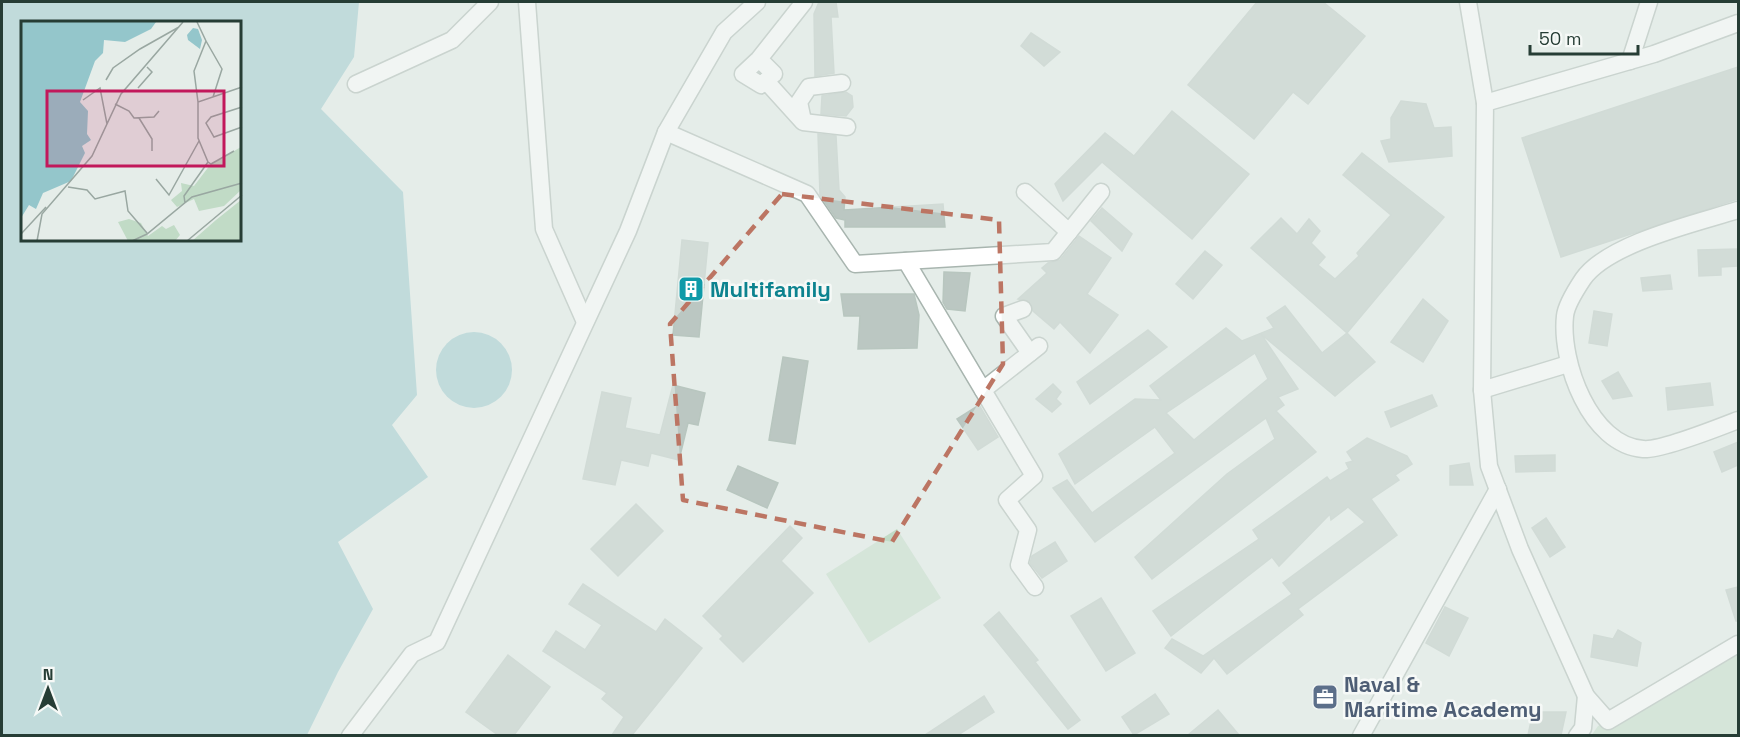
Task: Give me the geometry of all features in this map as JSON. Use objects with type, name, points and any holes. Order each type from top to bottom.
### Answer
[{"type":"street","points":[[356,84],[452,40],[490,2]]},
{"type":"street","points":[[527,2],[544,229],[585,322]]},
{"type":"street","points":[[350,735],[412,654],[437,642],[628,231],[666,132],[724,32],[757,2]]},
{"type":"street","points":[[804,2],[759,59],[743,74],[761,85],[766,81],[803,122],[847,127]]},
{"type":"street","points":[[1468,2],[1485,103],[1482,390],[1489,466],[1520,549],[1586,696],[1608,722],[1738,644]]},
{"type":"street","points":[[1630,61],[1649,2]]},
{"type":"street","points":[[1485,103],[1630,61],[1738,23]]},
{"type":"street","points":[[803,122],[799,102],[809,87],[842,83]]},
{"type":"street","points":[[666,132],[807,194],[855,264],[1053,252],[1101,192]]},
{"type":"street","points":[[1025,192],[1069,232]]},
{"type":"street","points":[[1738,210],[1676,229],[1612,253],[1583,278],[1565,314],[1568,364],[1580,398],[1613,439],[1644,449],[1706,433],[1738,420]]},
{"type":"street","points":[[906,261],[1034,476],[1007,500],[1028,530],[1019,565],[1035,587]]},
{"type":"street","points":[[983,390],[1035,350],[1004,316],[1023,309]]},
{"type":"street","points":[[1482,390],[1568,364]]},
{"type":"street","points":[[1361,735],[1498,489]]},
{"type":"street","points":[[1577,735],[1583,728],[1586,696]]},
{"type":"highlighted area","points":[[782,194],[999,220],[1003,364],[892,542],[683,500],[670,324]]},
{"type":"green space","points":[[897,529],[941,598],[869,643],[826,574]]},
{"type":"green space","points":[[1738,650],[1738,735],[1591,736],[1598,726]]},
{"type":"water","points":[[2,2],[359,2],[354,57],[321,109],[403,192],[417,395],[392,425],[428,477],[338,542],[373,609],[307,735],[2,735]]},
{"type":"water","points":[[474,332],[488,335],[501,343],[509,356],[512,370],[509,384],[501,397],[488,405],[474,408],[460,405],[447,397],[439,384],[436,370],[439,356],[447,343],[460,335]]},
{"type":"building","points":[[819,2],[836,2],[838,17],[831,17],[834,73],[815,76],[814,14]]},
{"type":"building","points":[[1257,2],[1323,2],[1365,36],[1308,104],[1293,92],[1254,139],[1188,85]]},
{"type":"building","points":[[1031,33],[1060,52],[1044,66],[1021,46]]},
{"type":"building","points":[[1738,67],[1738,199],[1561,257],[1522,138]]},
{"type":"building","points":[[846,92],[852,96],[853,107],[846,116],[821,114],[822,96]]},
{"type":"building","points":[[1401,101],[1426,104],[1434,128],[1451,127],[1452,156],[1389,162],[1381,141],[1391,139],[1391,118]]},
{"type":"building","points":[[1172,111],[1249,174],[1192,239],[1102,162],[1063,201],[1055,184],[1105,133],[1134,156]]},
{"type":"building","points":[[818,134],[836,136],[839,190],[845,197],[844,210],[943,204],[945,227],[845,227],[845,220],[836,218],[820,195]]},
{"type":"building","points":[[1362,153],[1444,217],[1347,333],[1251,248],[1281,218],[1297,234],[1309,219],[1320,231],[1311,243],[1325,257],[1318,265],[1335,279],[1359,256],[1357,253],[1391,215],[1343,175]]},
{"type":"building","points":[[1102,208],[1132,234],[1122,251],[1091,221]]},
{"type":"building","points":[[1079,236],[1111,258],[1087,294],[1118,315],[1090,353],[1060,322],[1054,329],[1033,311],[1029,301],[1018,299],[1047,273],[1042,268],[1048,263],[1060,260]]},
{"type":"building","name":"Multifamily","points":[[682,240],[708,243],[699,337],[673,335]]},
{"type":"building","points":[[1738,249],[1738,266],[1721,267],[1721,275],[1699,276],[1698,250]]},
{"type":"building","points":[[1205,251],[1222,265],[1193,299],[1176,284]]},
{"type":"building","points":[[944,272],[970,273],[965,311],[947,309],[943,302]]},
{"type":"building","points":[[1670,275],[1672,289],[1643,291],[1641,278]]},
{"type":"building","points":[[841,294],[914,294],[919,315],[917,348],[858,349],[860,316],[844,316]]},
{"type":"building","points":[[1423,299],[1448,321],[1423,362],[1391,342]]},
{"type":"building","points":[[1285,306],[1322,353],[1347,333],[1375,362],[1335,396],[1261,334],[1298,389],[1278,397],[1284,405],[1276,411],[1316,452],[1152,579],[1135,557],[1227,474],[1275,439],[1266,418],[1095,542],[1053,488],[1067,480],[1092,513],[1175,453],[1155,427],[1075,484],[1059,454],[1135,399],[1161,400],[1150,386],[1226,328],[1242,341],[1274,328],[1267,318]],"holes":[[[1255,353],[1268,379],[1194,440],[1166,413]]]},
{"type":"building","points":[[1594,311],[1612,314],[1607,346],[1589,343]]},
{"type":"building","points":[[1148,330],[1167,347],[1090,404],[1077,382]]},
{"type":"building","points":[[783,357],[808,361],[795,444],[769,440]]},
{"type":"building","points":[[1618,372],[1632,396],[1613,399],[1602,381]]},
{"type":"building","points":[[1710,383],[1713,405],[1668,410],[1666,388]]},
{"type":"building","points":[[1053,384],[1061,392],[1056,399],[1061,404],[1052,412],[1036,399]]},
{"type":"building","points":[[673,385],[705,393],[698,425],[688,423],[679,460],[651,453],[648,466],[621,460],[615,485],[583,479],[602,392],[631,398],[625,428],[660,435]]},
{"type":"building","points":[[1432,395],[1437,406],[1391,427],[1385,412]]},
{"type":"building","points":[[979,405],[998,437],[978,450],[957,419]]},
{"type":"building","points":[[1367,438],[1407,456],[1412,464],[1395,475],[1399,480],[1371,499],[1397,535],[1298,609],[1303,615],[1227,674],[1214,658],[1201,673],[1165,648],[1172,639],[1203,656],[1292,594],[1283,583],[1365,522],[1348,507],[1331,520],[1330,514],[1279,566],[1272,557],[1171,636],[1153,611],[1259,539],[1253,530],[1327,477],[1330,481],[1349,469],[1346,463],[1353,461],[1347,452]]},
{"type":"building","points":[[1738,442],[1738,465],[1722,472],[1714,452]]},
{"type":"building","points":[[1555,455],[1555,471],[1516,472],[1515,456]]},
{"type":"building","points":[[1469,463],[1473,485],[1450,485],[1450,466]]},
{"type":"building","points":[[738,466],[778,483],[767,508],[727,490]]},
{"type":"building","points":[[636,504],[663,531],[618,576],[591,549]]},
{"type":"building","points":[[1546,518],[1565,547],[1550,557],[1532,528]]},
{"type":"building","points":[[790,526],[802,538],[781,561],[813,593],[743,662],[720,639],[723,636],[703,616]]},
{"type":"building","points":[[1055,542],[1067,561],[1042,578],[1030,563],[1032,556]]},
{"type":"building","points":[[583,584],[656,632],[665,619],[702,648],[632,735],[612,735],[624,717],[602,699],[607,693],[543,651],[556,631],[585,650],[602,625],[569,604]]},
{"type":"building","points":[[1738,587],[1738,621],[1736,621],[1726,590]]},
{"type":"building","points":[[1101,598],[1135,653],[1106,671],[1071,616]]},
{"type":"building","points":[[1445,607],[1468,618],[1449,656],[1426,643]]},
{"type":"building","points":[[999,612],[1038,660],[1035,662],[1080,720],[1068,729],[984,625]]},
{"type":"building","points":[[1618,630],[1641,643],[1637,666],[1591,657],[1594,635],[1613,639]]},
{"type":"building","points":[[508,655],[550,687],[514,735],[498,735],[466,712]]},
{"type":"building","points":[[1155,694],[1169,714],[1134,735],[1122,717]]},
{"type":"building","points":[[984,696],[994,712],[958,735],[925,735]]},
{"type":"building","points":[[1218,710],[1239,735],[1188,735]]},
{"type":"building","points":[[1533,712],[1566,712],[1561,735],[1528,735]]},
{"type":"place","name":"Multifamily","points":[[691,289]]},
{"type":"place","name":"Naval & Maritime Academy","points":[[1325,697]]}]
